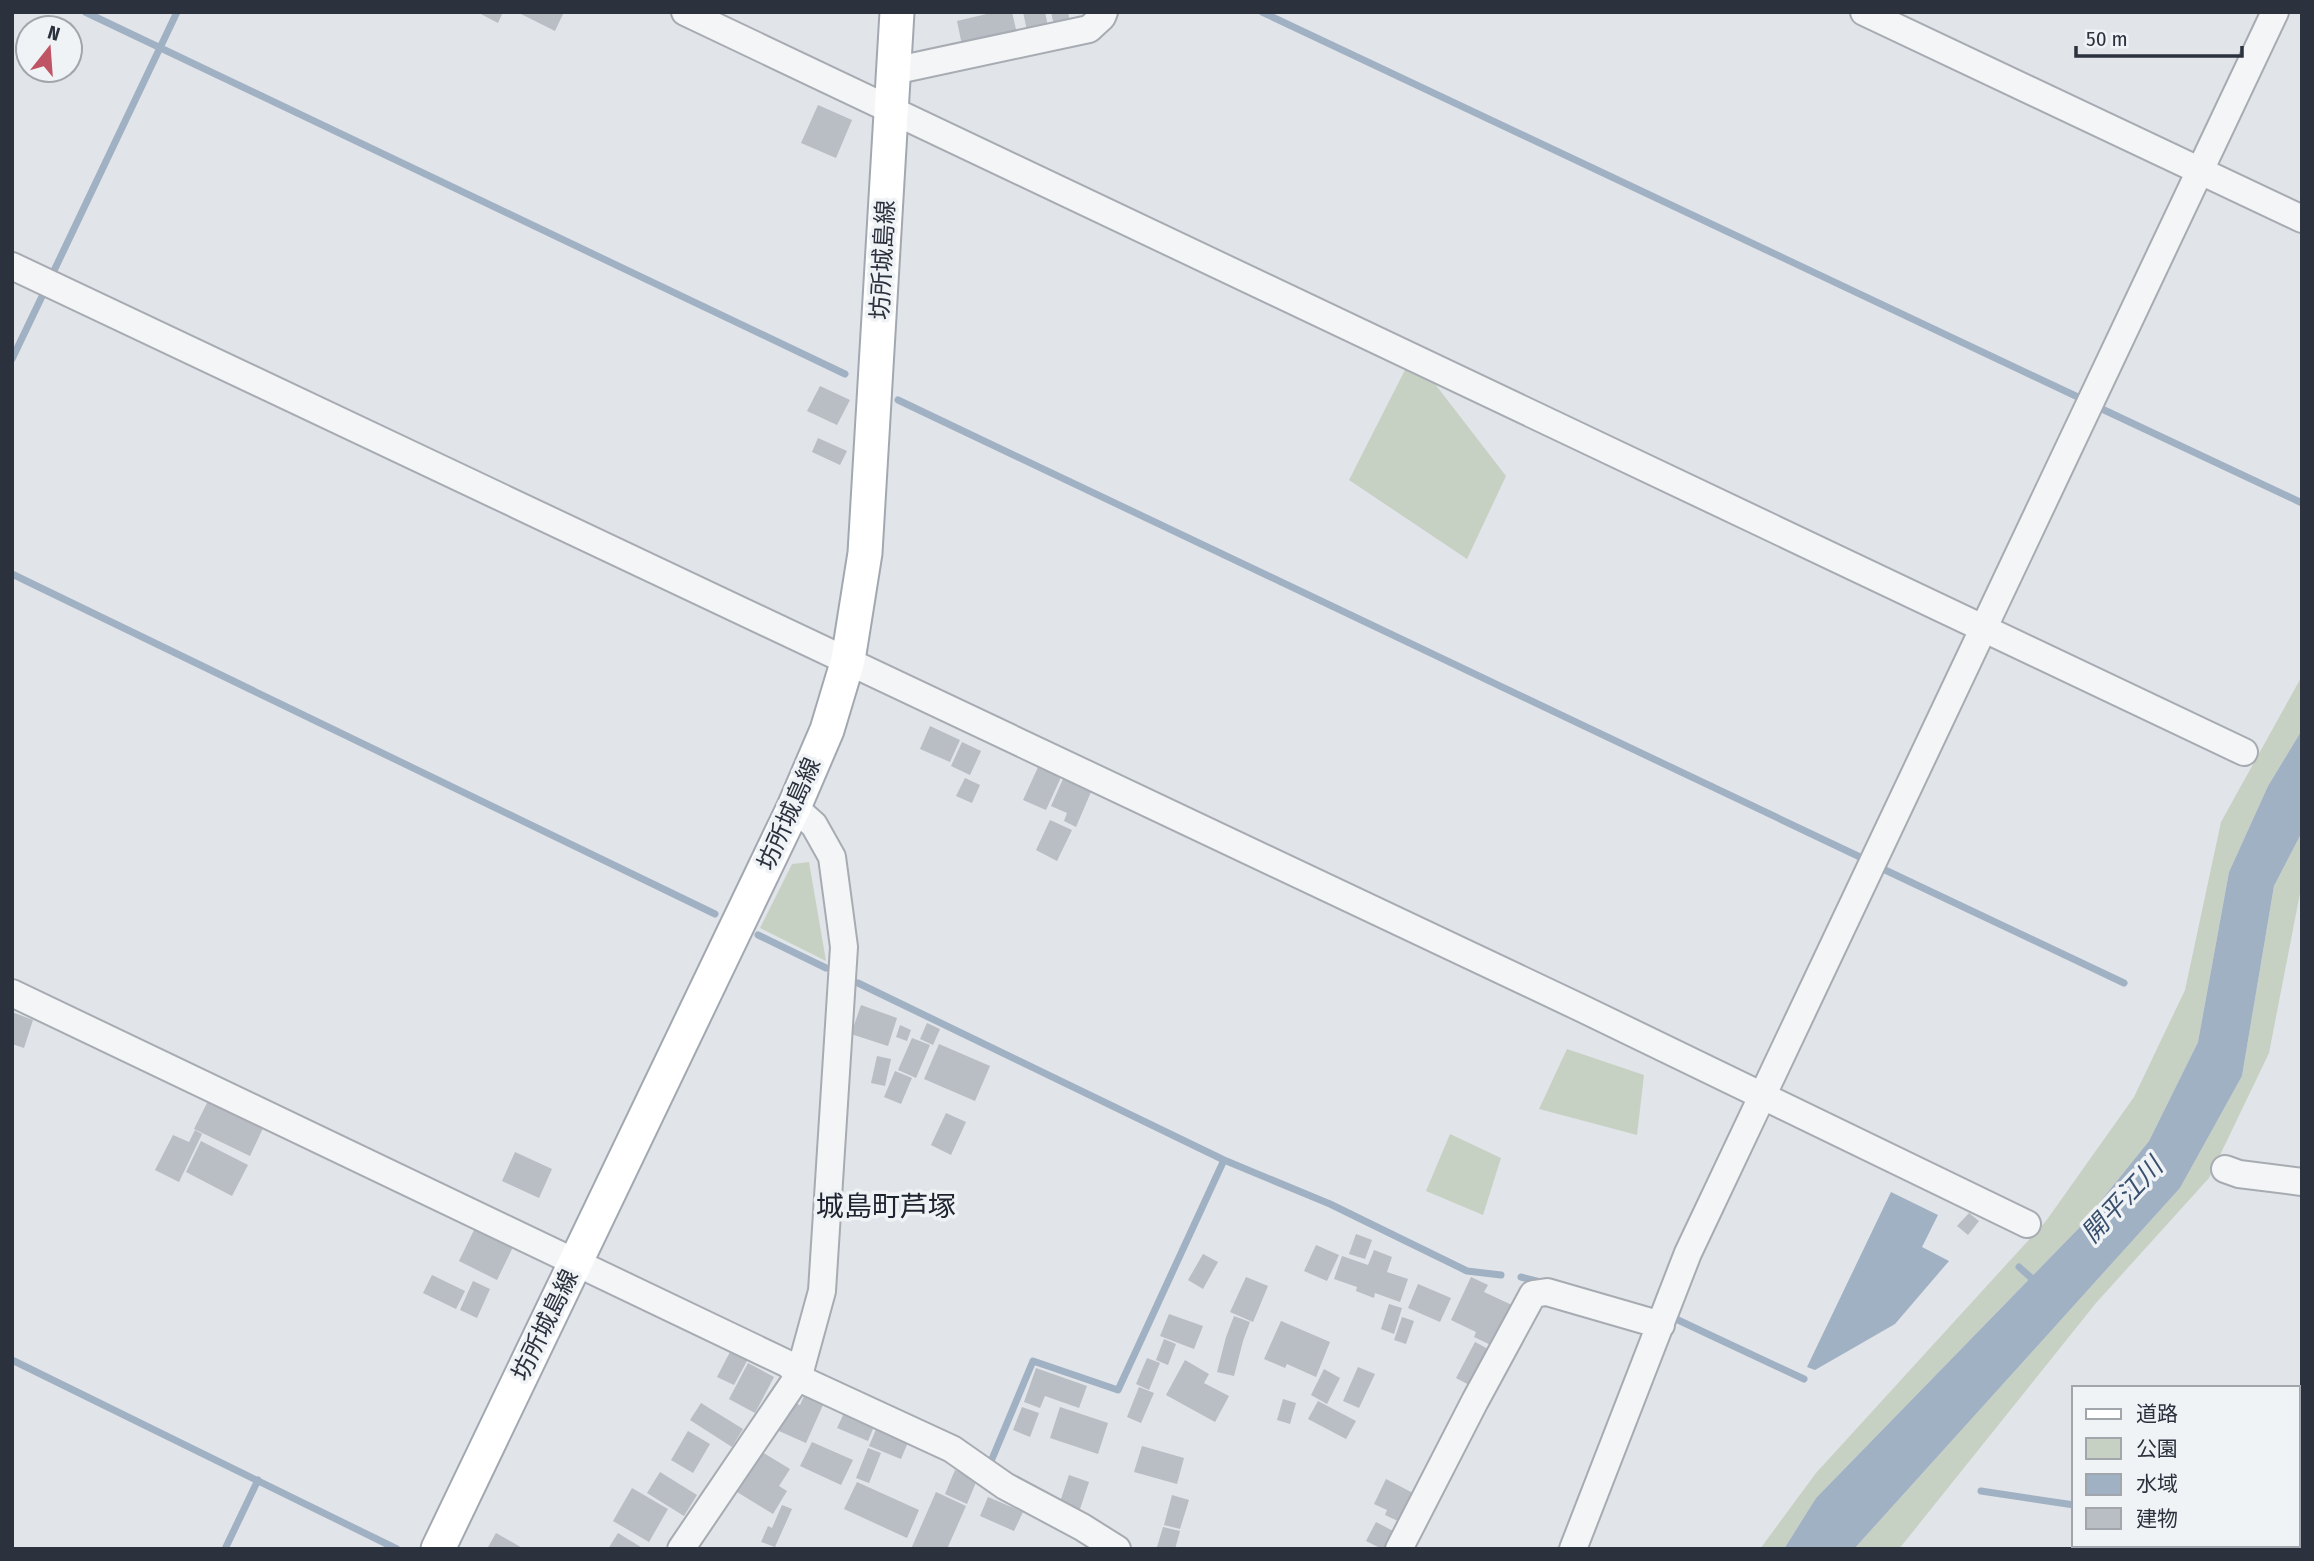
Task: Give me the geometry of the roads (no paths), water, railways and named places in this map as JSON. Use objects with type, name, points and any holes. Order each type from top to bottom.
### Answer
[{"type":"main road","name":"坊所城島線","points":[[438,1549],[794,807],[827,730],[848,660],[865,553],[897,12]]},
{"type":"street","points":[[685,12],[2244,752]]},
{"type":"street","points":[[893,71],[1089,29],[1104,12]]},
{"type":"street","points":[[1864,12],[2302,219]]},
{"type":"street","points":[[1573,1549],[1689,1253],[2275,12]]},
{"type":"street","points":[[12,266],[1763,1094],[2027,1224]]},
{"type":"street","points":[[681,1549],[799,1375],[822,1291],[844,947],[832,857],[814,825],[794,807]]},
{"type":"street","points":[[12,993],[788,1364],[807,1382],[952,1449],[1005,1486],[1083,1527],[1117,1549]]},
{"type":"street","points":[[2224,1169],[2239,1174],[2302,1182]]},
{"type":"street","points":[[1399,1549],[1533,1294],[1547,1292],[1661,1325]]},
{"type":"water","name":"開平江川","points":[[2302,730],[2302,832],[2274,886],[2242,1076],[2180,1188],[1854,1549],[1784,1549],[1816,1498],[2079,1228],[2149,1141],[2198,1042],[2229,872],[2268,786]]},
{"type":"water","points":[[1891,1192],[1938,1215],[1922,1247],[1949,1261],[1895,1324],[1815,1370],[1807,1367]]},
{"type":"waterway","points":[[85,12],[845,374]]},
{"type":"waterway","points":[[51,277],[177,12]]},
{"type":"waterway","points":[[1262,12],[2080,398]]},
{"type":"waterway","points":[[12,359],[46,288]]},
{"type":"waterway","points":[[898,400],[1860,857]]},
{"type":"waterway","points":[[2102,409],[2302,503]]},
{"type":"waterway","points":[[12,574],[715,914]]},
{"type":"waterway","points":[[1883,869],[2124,983]]},
{"type":"waterway","points":[[758,935],[826,968]]},
{"type":"waterway","points":[[858,983],[1224,1160],[1330,1204],[1467,1271],[1501,1275]]},
{"type":"waterway","points":[[992,1459],[1033,1361],[1118,1390],[1224,1160]]},
{"type":"waterway","points":[[2019,1267],[2037,1283]]},
{"type":"waterway","points":[[1521,1277],[1544,1283]]},
{"type":"waterway","points":[[1678,1320],[1804,1379]]},
{"type":"waterway","points":[[12,1360],[397,1549]]},
{"type":"waterway","points":[[225,1549],[258,1480]]},
{"type":"waterway","points":[[1981,1491],[2072,1505]]},
{"type":"district","name":"城島町芦塚","points":[[886,1206]]}]
